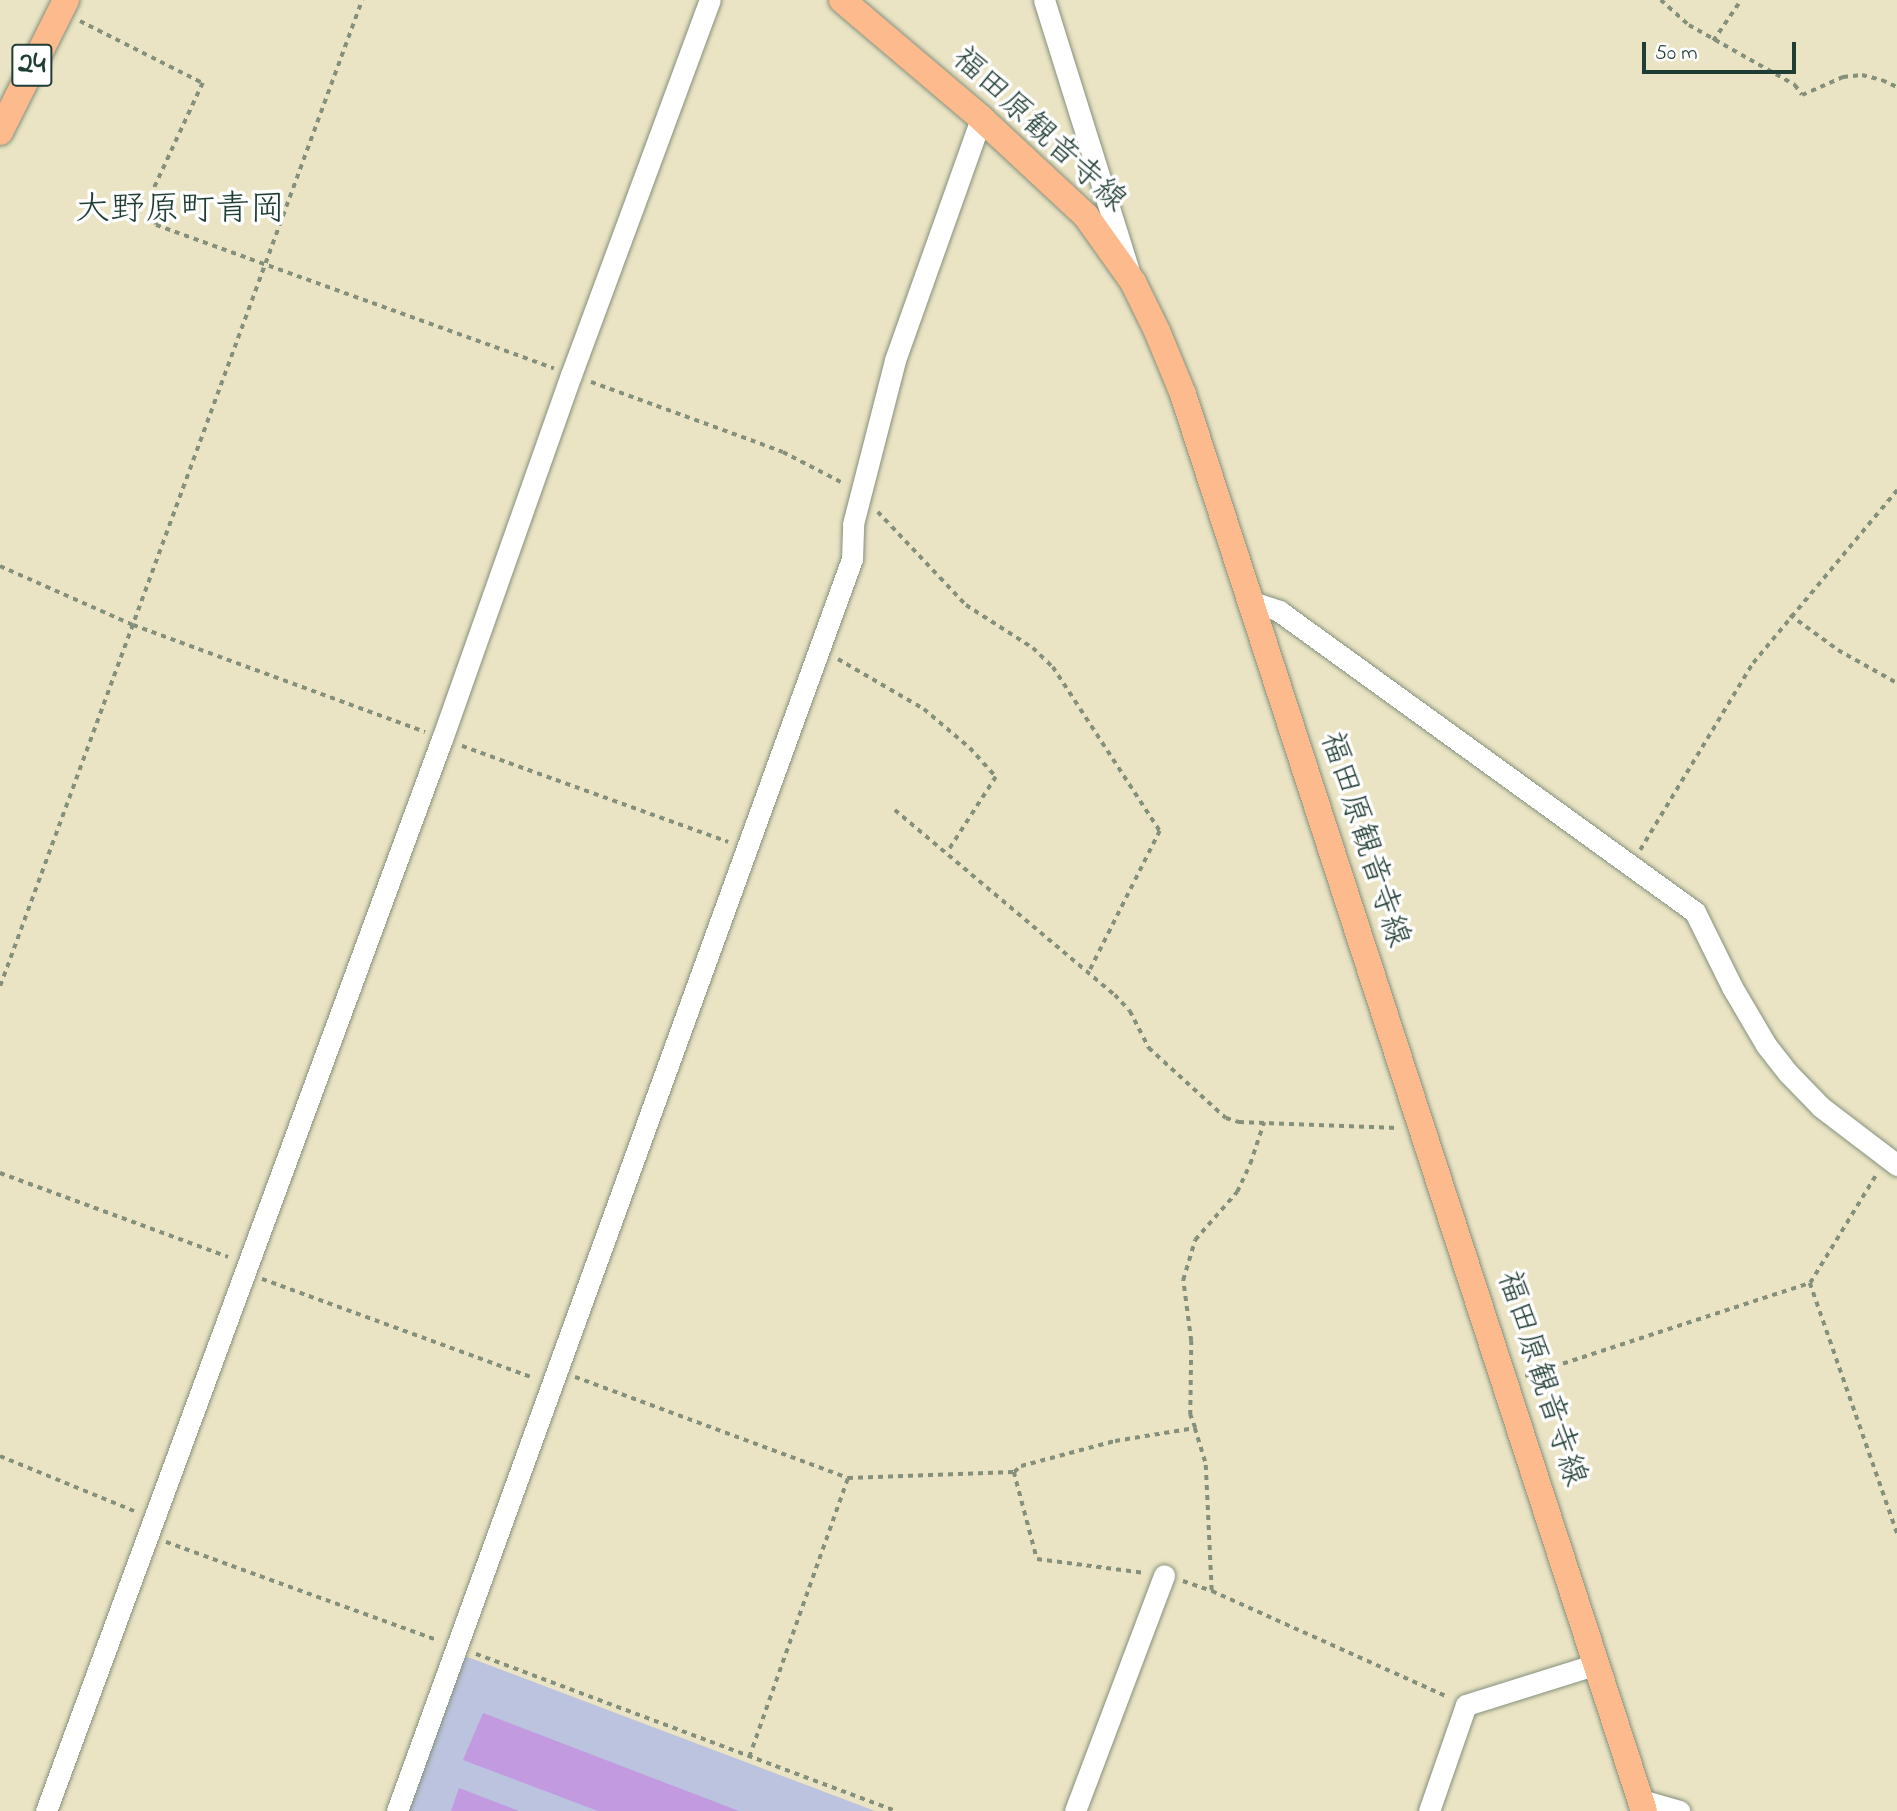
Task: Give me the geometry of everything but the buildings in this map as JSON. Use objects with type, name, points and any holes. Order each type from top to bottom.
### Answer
[{"type":"main road","name":"福田原観音寺線","points":[[842,0],[981,118],[1086,216],[1132,282],[1157,331],[1183,394],[1507,1381],[1643,1806]]},
{"type":"main road","name":"24","points":[[0,132],[63,6]]},
{"type":"street","points":[[46,1811],[442,739],[571,375],[710,0]]},
{"type":"street","points":[[1044,0],[1132,282]]},
{"type":"street","points":[[397,1811],[852,559],[853,524],[895,360],[981,118]]},
{"type":"street","points":[[1250,601],[1279,611],[1695,912],[1732,987],[1766,1045],[1821,1107],[1892,1162]]},
{"type":"street","points":[[1075,1811],[1164,1575]]},
{"type":"street","points":[[1429,1811],[1466,1705],[1597,1664]]},
{"type":"street","points":[[1643,1806],[1679,1811]]},
{"type":"path","points":[[0,986],[362,0]]},
{"type":"path","points":[[1661,0],[1689,25],[1713,41],[1795,85],[1802,95],[1843,77],[1862,75],[1897,87]]},
{"type":"path","points":[[1713,41],[1741,0]]},
{"type":"path","points":[[63,6],[203,83],[152,193],[156,225],[783,452],[860,492],[966,605],[1034,648],[1053,667],[1160,831],[1088,972]]},
{"type":"path","points":[[1630,867],[1753,663],[1790,615],[1897,491]]},
{"type":"path","points":[[0,566],[133,625],[747,849]]},
{"type":"path","points":[[1790,615],[1838,650],[1897,683]]},
{"type":"path","points":[[820,649],[924,709],[970,748],[996,778],[947,853]]},
{"type":"path","points":[[895,810],[1088,972],[1130,1011],[1149,1048],[1226,1118],[1264,1122],[1376,1125],[1424,1131]]},
{"type":"path","points":[[1212,1591],[1206,1465],[1190,1415],[1191,1341],[1183,1280],[1195,1240],[1237,1192],[1264,1122]]},
{"type":"path","points":[[1507,1381],[1810,1283],[1892,1162]]},
{"type":"path","points":[[0,1173],[245,1268],[848,1478],[1014,1472],[1021,1466],[1115,1441],[1195,1428]]},
{"type":"path","points":[[1810,1283],[1897,1532]]},
{"type":"path","points":[[0,1456],[151,1527],[457,1647],[896,1811]]},
{"type":"path","points":[[1014,1472],[1037,1559],[1164,1575],[1212,1591],[1466,1705]]},
{"type":"path","points":[[749,1757],[848,1478]]},
{"type":"shaded area","points":[[465,1656],[875,1811],[406,1811]]},
{"type":"district","name":"大野原町青岡","points":[[180,211]]}]
